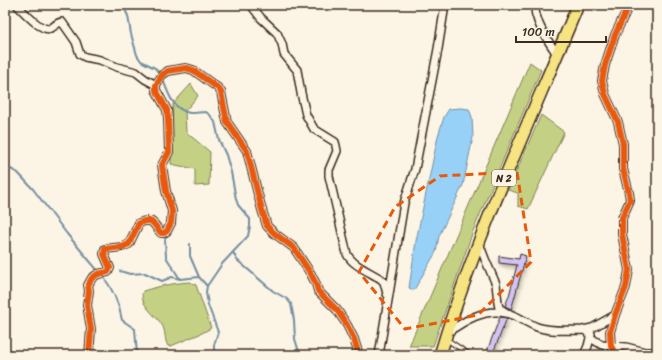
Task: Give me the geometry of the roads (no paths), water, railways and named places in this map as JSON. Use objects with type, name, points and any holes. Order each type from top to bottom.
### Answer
[{"type":"main road","name":"N 2","points":[[440,355],[493,204],[578,5]]},
{"type":"street","points":[[17,5],[30,19],[46,29],[62,22],[76,42],[80,54],[136,72],[145,79],[156,84]]},
{"type":"street","points":[[251,5],[261,18],[277,33],[282,44],[284,54],[297,70],[306,115],[314,129],[334,142],[336,146],[337,151],[329,170],[329,176],[347,254],[353,263],[384,282],[388,296]]},
{"type":"street","points":[[379,355],[404,203],[415,169],[445,5]]},
{"type":"street","points":[[535,5],[538,22],[557,54]]},
{"type":"street","points":[[616,355],[611,346],[610,332],[626,287],[629,270],[622,234],[622,218],[630,200],[623,170],[623,144],[618,122],[605,94],[602,81],[603,72],[613,41],[629,5]]},
{"type":"street","points":[[90,355],[91,329],[87,305],[89,291],[88,284],[92,278],[100,273],[108,272],[110,268],[104,254],[105,249],[122,247],[129,244],[139,223],[149,220],[154,222],[161,233],[164,233],[171,223],[172,211],[166,191],[162,165],[169,152],[168,119],[167,110],[156,90],[156,84],[162,75],[168,71],[186,68],[193,70],[218,88],[221,92],[226,122],[247,151],[267,226],[294,248],[311,274],[318,291],[337,310],[347,325],[354,339],[359,355]]},
{"type":"street","points":[[479,243],[496,284],[499,308],[507,313],[537,327],[583,330],[592,328],[615,315]]},
{"type":"street","points":[[446,336],[462,322],[477,316],[494,312],[507,313]]},
{"type":"street","points":[[584,355],[588,346],[592,328]]},
{"type":"street","points":[[583,330],[602,345],[626,347],[645,352],[657,352]]},
{"type":"lane","points":[[446,336],[470,355]]},
{"type":"water","points":[[449,109],[469,109],[472,117],[473,137],[463,185],[439,236],[436,252],[414,290],[409,288],[416,241],[438,136],[444,117]]},
{"type":"waterway","points":[[123,5],[128,16],[137,55],[141,61],[155,68],[160,74]]},
{"type":"waterway","points":[[162,77],[172,100],[179,108],[190,113],[206,112],[215,122],[219,140],[226,155],[231,172],[238,205],[250,219],[248,236],[222,264],[207,286],[206,292],[208,305],[218,332],[214,345],[214,352],[216,355]]},
{"type":"waterway","points":[[5,166],[18,173],[33,189],[67,234],[99,272]]},
{"type":"waterway","points":[[165,239],[166,257],[180,279]]},
{"type":"waterway","points":[[190,244],[190,256],[199,277]]},
{"type":"waterway","points":[[233,252],[237,260],[273,291],[287,299],[291,304],[295,339],[300,355]]},
{"type":"waterway","points":[[120,271],[130,274],[145,273],[162,281],[172,277],[180,279],[199,277],[207,286]]},
{"type":"waterway","points":[[102,275],[115,296],[122,320],[135,329],[137,355]]}]
